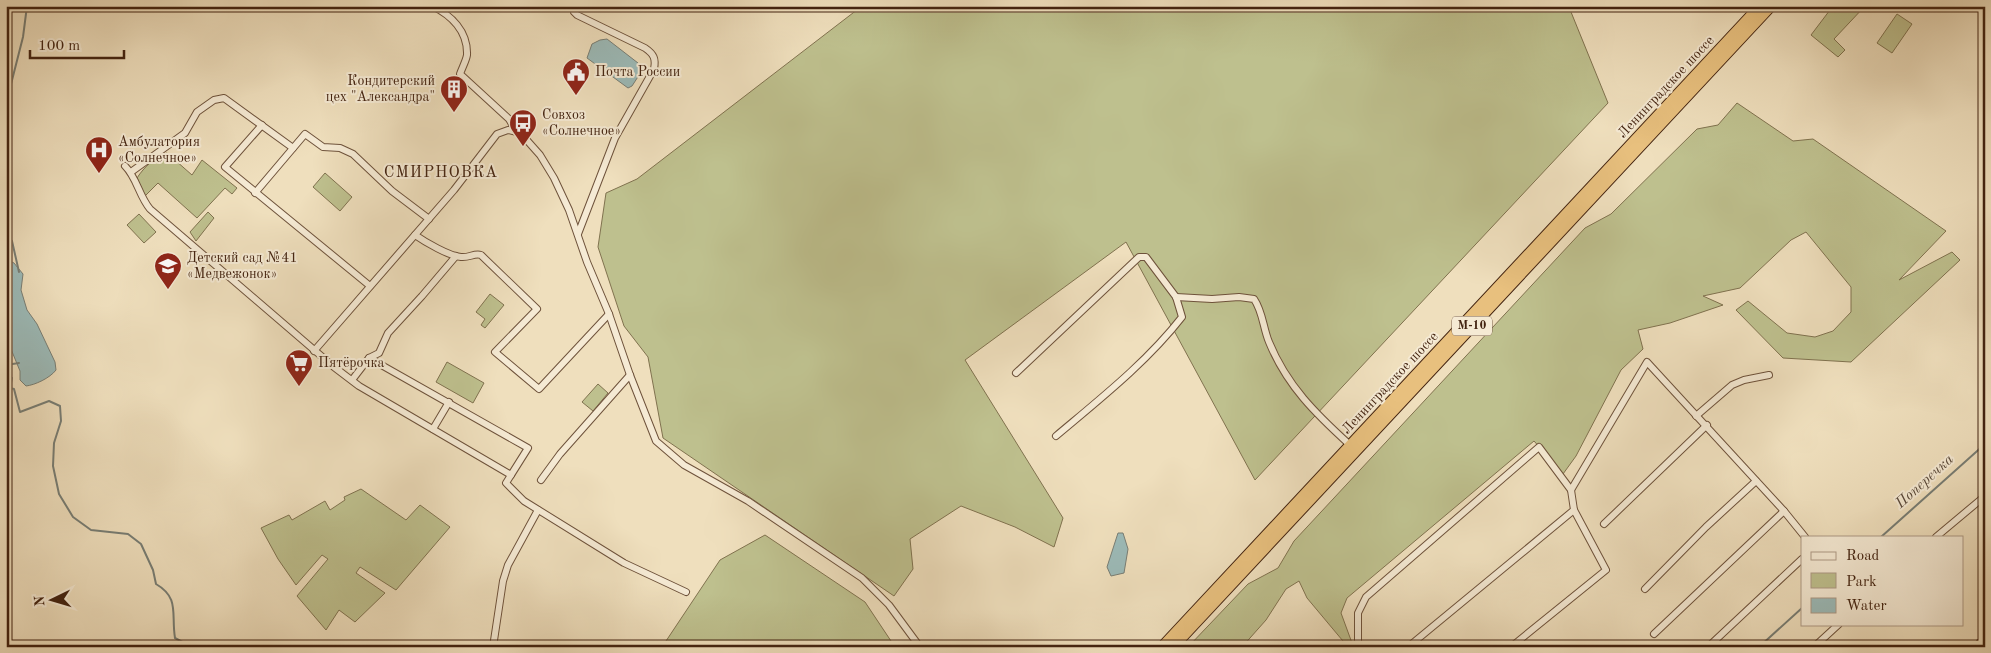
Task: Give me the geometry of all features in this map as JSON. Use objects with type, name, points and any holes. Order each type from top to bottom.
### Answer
[{"type":"highway","name":"Ленинградское шоссе","points":[[1162,647],[1760,6]]},
{"type":"highway","name":"Ленинградское шоссе","points":[[1173,647],[1770,6]]},
{"type":"street","points":[[432,6],[444,12],[458,24],[464,38],[467,55],[460,74],[509,119],[516,131],[540,155],[558,186],[610,314],[630,375],[656,441],[663,449],[684,465],[748,502],[862,578],[889,605],[920,647]]},
{"type":"street","points":[[573,6],[574,12],[577,15],[645,48],[652,53],[655,59],[654,69],[615,138],[578,234]]},
{"type":"street","points":[[131,172],[185,133],[197,112],[214,100],[224,98],[293,148]]},
{"type":"street","points":[[262,125],[225,167],[370,286]]},
{"type":"street","points":[[314,351],[454,190],[498,134],[508,130],[516,131]]},
{"type":"street","points":[[256,193],[305,134],[323,147],[344,149],[353,154],[392,191],[429,219]]},
{"type":"street","points":[[125,166],[131,172],[145,203],[150,209],[314,351],[352,380],[511,475]]},
{"type":"street","points":[[415,235],[424,242],[456,256],[481,255],[537,309],[495,352],[539,389],[610,314]]},
{"type":"street","points":[[352,380],[369,358],[379,353],[388,333],[456,256]]},
{"type":"street","points":[[1016,372],[1139,257],[1146,258],[1176,297],[1182,317],[1170,333],[1111,390],[1056,436]]},
{"type":"street","points":[[1176,297],[1212,299],[1239,297],[1254,299],[1261,308],[1263,324],[1269,342],[1281,367],[1298,393],[1350,445]]},
{"type":"street","points":[[369,358],[528,448],[506,483],[524,501],[624,563],[686,592]]},
{"type":"street","points":[[1572,490],[1647,362],[1696,416],[1707,425],[1804,536]]},
{"type":"street","points":[[541,480],[560,454],[630,375]]},
{"type":"street","points":[[1696,416],[1732,385],[1744,380],[1769,375]]},
{"type":"street","points":[[433,429],[449,402]]},
{"type":"street","points":[[1604,524],[1707,425]]},
{"type":"street","points":[[1358,647],[1358,613],[1366,598],[1539,447],[1572,490],[1574,510],[1606,570],[1511,647]]},
{"type":"street","points":[[1645,588],[1706,527],[1756,481]]},
{"type":"street","points":[[1937,536],[1985,496]]},
{"type":"street","points":[[493,647],[508,565],[538,510]]},
{"type":"street","points":[[1408,647],[1574,510]]},
{"type":"street","points":[[1654,634],[1784,511]]},
{"type":"street","points":[[1708,647],[1801,560]]},
{"type":"street","points":[[1814,647],[1837,626]]},
{"type":"green space","points":[[862,6],[1574,6],[1571,12],[1608,103],[1255,480],[1126,242],[965,360],[1063,518],[1054,547],[1015,527],[961,506],[910,539],[913,569],[894,596],[663,438],[648,357],[624,326],[598,247],[606,193],[637,179]]},
{"type":"green space","points":[[1833,6],[1865,6],[1834,39],[1845,50],[1838,57],[1811,35]]},
{"type":"green space","points":[[1897,14],[1912,24],[1892,53],[1877,43]]},
{"type":"green space","points":[[1737,103],[1793,141],[1813,139],[1946,231],[1899,280],[1952,252],[1960,260],[1851,362],[1783,358],[1736,310],[1748,301],[1787,333],[1815,337],[1833,331],[1851,312],[1851,287],[1806,232],[1791,240],[1740,288],[1703,296],[1723,305],[1670,323],[1638,330],[1643,349],[1621,370],[1576,456],[1563,474],[1534,441],[1347,598],[1341,613],[1352,643],[1351,647],[1348,647],[1307,598],[1299,581],[1286,589],[1266,620],[1242,647],[1188,647],[1248,584],[1278,568],[1294,541],[1585,228],[1611,214],[1697,129],[1718,125]]},
{"type":"green space","points":[[167,153],[192,175],[202,160],[237,188],[232,194],[225,188],[197,218],[158,183],[145,196],[137,178],[150,163]]},
{"type":"green space","points":[[325,173],[352,197],[340,211],[313,187]]},
{"type":"green space","points":[[208,212],[214,218],[196,241],[190,232]]},
{"type":"green space","points":[[139,214],[156,232],[144,243],[127,225]]},
{"type":"green space","points":[[490,294],[504,305],[485,328],[481,325],[485,319],[476,312]]},
{"type":"green space","points":[[447,362],[484,383],[473,403],[436,382]]},
{"type":"green space","points":[[598,384],[608,393],[593,411],[582,402]]},
{"type":"green space","points":[[361,489],[406,520],[420,505],[450,527],[396,590],[360,567],[356,573],[385,593],[355,622],[339,610],[326,630],[297,596],[328,559],[322,555],[296,585],[278,559],[261,528],[289,515],[292,520],[325,501],[330,510],[345,500],[344,497]]},
{"type":"green space","points":[[765,535],[865,602],[895,647],[662,647],[720,560]]},
{"type":"water","points":[[607,39],[643,69],[632,86],[628,88],[587,58],[592,44]]},
{"type":"water","points":[[10,261],[23,274],[21,290],[27,310],[37,324],[55,362],[56,370],[50,376],[38,383],[26,386],[20,380],[20,371],[6,337],[6,262]]},
{"type":"water","points":[[1118,533],[1123,533],[1128,549],[1124,573],[1111,576],[1107,567]]},
{"type":"waterway","points":[[6,113],[9,92],[23,37],[27,6]]},
{"type":"waterway","points":[[6,235],[12,241],[19,272]]},
{"type":"waterway","points":[[6,365],[19,363]]},
{"type":"waterway","points":[[6,371],[6,375],[12,378],[10,388],[14,389],[20,412],[49,401],[60,406],[61,421],[54,443],[53,466],[59,494],[73,517],[91,530],[128,534],[141,544],[153,570],[156,584],[164,589],[172,601],[175,638],[188,645],[188,647]]},
{"type":"waterway","name":"Поперечка","points":[[1882,536],[1985,444]]},
{"type":"waterway","name":"Поперечка","points":[[1759,647],[1801,609]]},
{"type":"railway","points":[[1973,647],[1985,629]]},
{"type":"place","name":"Почта России","points":[[576,96]]},
{"type":"place","name":"Кондитерский цех \"Александра\"","points":[[454,113]]},
{"type":"place","name":"Совхоз «Солнечное»","points":[[523,147]]},
{"type":"place","name":"Амбулатория «Солнечное»","points":[[99,174]]},
{"type":"place","name":"Детский сад №41 «Медвежонок»","points":[[168,290]]},
{"type":"place","name":"Пятёрочка","points":[[299,387]]},
{"type":"district","name":"СМИРНОВКА","points":[[441,173]]}]
